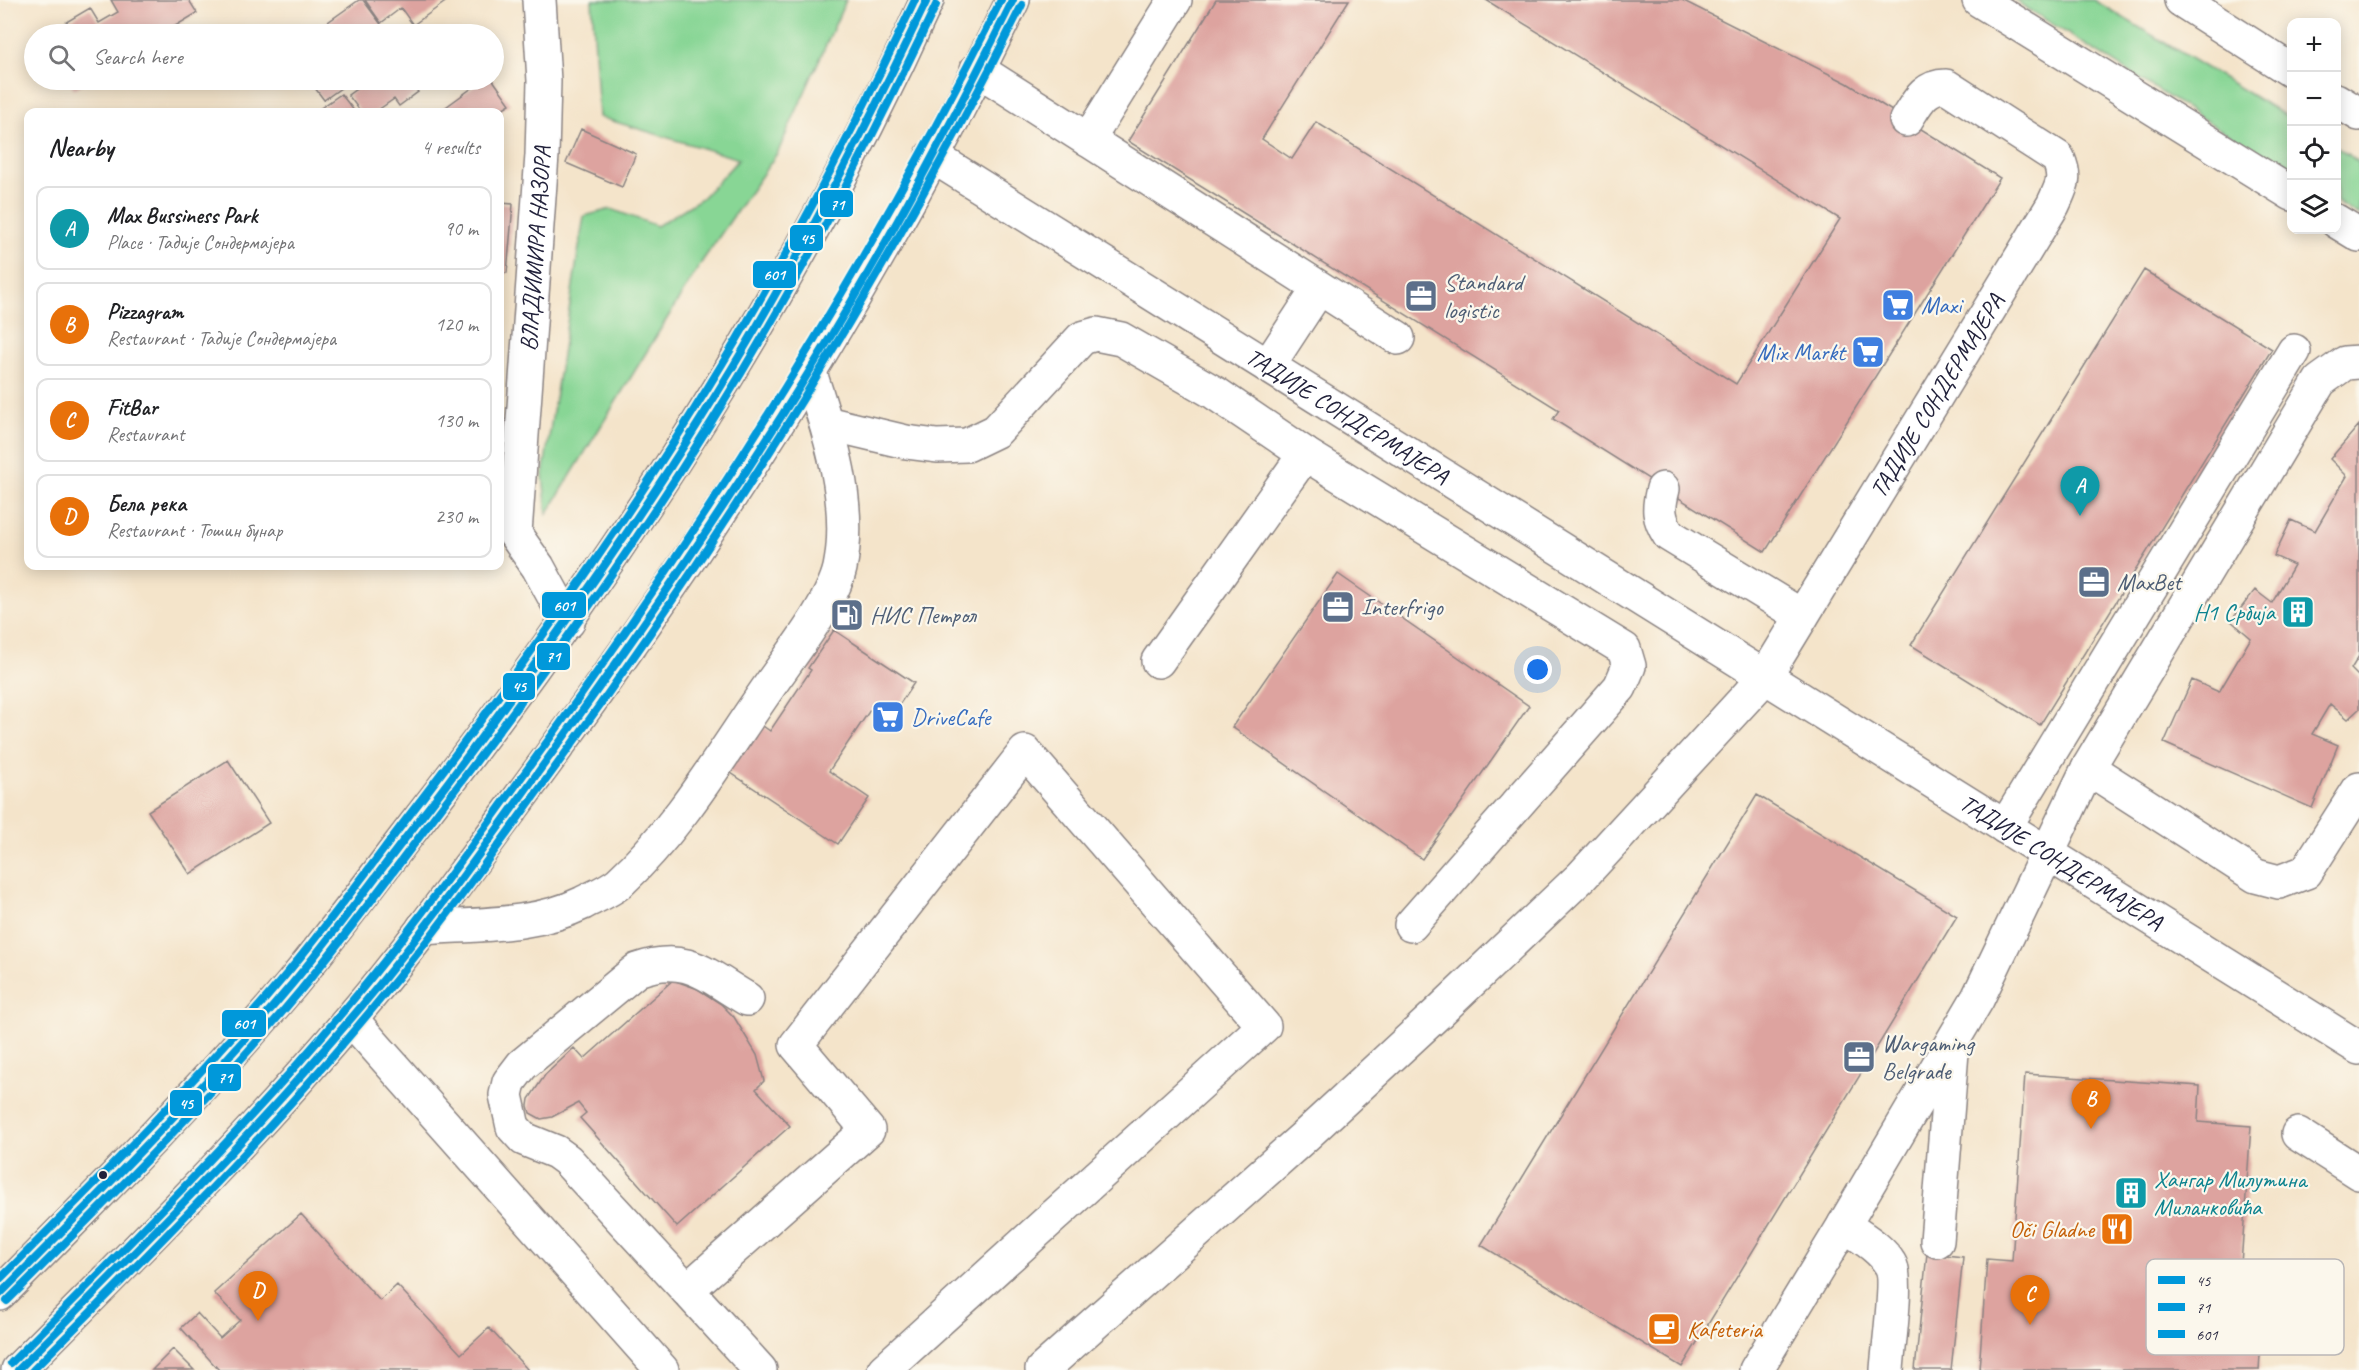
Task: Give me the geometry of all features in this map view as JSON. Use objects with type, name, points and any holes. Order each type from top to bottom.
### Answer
[{"type":"main road","name":"ВЛАДИМИРА НАЗОРА","points":[[539,0],[544,81],[542,155],[507,523],[538,567],[568,622]]},
{"type":"main road","points":[[0,1294],[144,1149],[292,984],[477,745],[568,622],[657,490],[803,244],[901,56],[927,0]]},
{"type":"main road","points":[[18,1370],[168,1221],[351,1019],[423,928],[614,671],[710,529],[810,373],[932,156],[1012,0]]},
{"type":"main road","points":[[1088,140],[1175,0]]},
{"type":"main road","points":[[1979,0],[2287,191]]},
{"type":"main road","points":[[2181,0],[2287,68]]},
{"type":"main road","points":[[977,69],[1398,338]]},
{"type":"main road","name":"ТАДИЈЕ СОНДЕРМАЈЕРА","points":[[1765,677],[2053,205],[2063,182],[2064,171],[2058,158],[1946,86],[1932,87],[1926,92],[1906,120]]},
{"type":"main road","points":[[2341,103],[2359,114]]},
{"type":"main road","name":"ТАДИЈЕ СОНДЕРМАЈЕРА","points":[[932,156],[2359,1048]]},
{"type":"main road","points":[[2341,224],[2359,235]]},
{"type":"main road","points":[[1268,366],[1319,288]]},
{"type":"main road","points":[[826,423],[906,442],[937,446],[967,445],[996,431],[1082,338],[1096,334],[1121,339],[1215,393],[1305,454],[1624,649],[1629,666],[1620,687],[1411,925]]},
{"type":"main road","points":[[2005,827],[2294,351]]},
{"type":"main road","points":[[1756,1370],[1952,1045],[1988,978],[2045,853],[2088,768],[2320,381],[2345,363],[2359,362]]},
{"type":"main road","points":[[423,928],[534,920],[581,904],[617,884],[675,821],[797,646],[829,594],[839,571],[843,544],[843,506],[826,423],[810,373]]},
{"type":"main road","points":[[1158,661],[1305,454]]},
{"type":"main road","points":[[1663,489],[1658,506],[1659,520],[1669,535],[1802,616]]},
{"type":"main road","points":[[1041,1370],[1305,1136],[1582,876],[1765,677]]},
{"type":"main road","points":[[687,1290],[868,1130],[796,1045],[1025,752],[1264,1026],[884,1370]]},
{"type":"main road","points":[[2088,768],[2256,876],[2279,882],[2306,872],[2359,789]]},
{"type":"main road","points":[[747,999],[690,966],[675,962],[657,963],[637,970],[522,1065],[509,1082],[506,1095],[509,1120],[519,1134],[567,1160],[760,1370]]},
{"type":"main road","points":[[351,1019],[662,1370]]},
{"type":"main road","points":[[1937,1241],[1952,1045]]},
{"type":"main road","points":[[2298,1134],[2359,1173]]},
{"type":"main road","points":[[1844,1225],[1879,1250],[1892,1265],[1894,1281],[1887,1370]]},
{"type":"green space","points":[[592,0],[846,0],[778,152],[703,260],[547,514],[543,475],[584,216],[611,209],[657,226],[702,198],[739,159],[599,117]]},
{"type":"green space","points":[[2014,0],[2094,0],[2287,117],[2287,171]]},
{"type":"green space","points":[[2341,150],[2359,162],[2359,216],[2341,205]]},
{"type":"building","points":[[111,0],[189,0],[197,13],[179,24],[63,24],[90,8],[99,23],[118,12]]},
{"type":"building","points":[[359,0],[363,0],[381,24],[325,24]]},
{"type":"building","points":[[365,0],[448,0],[414,24],[401,8],[381,23]]},
{"type":"building","points":[[1216,0],[1349,0],[1262,139],[1292,159],[1316,122],[1736,384],[1840,219],[1486,0],[1682,0],[1847,83],[2000,178],[1765,552],[1553,419],[1559,410],[1128,141]]},
{"type":"building","points":[[316,90],[338,90],[324,100]]},
{"type":"building","points":[[355,90],[416,90],[418,92],[399,106],[394,99],[381,108],[358,108],[348,95]]},
{"type":"building","points":[[469,90],[500,90],[510,104],[504,108],[444,108]]},
{"type":"building","points":[[341,94],[352,108],[321,108]]},
{"type":"building","points":[[581,129],[636,154],[622,187],[566,163]]},
{"type":"building","points":[[504,203],[513,204],[507,273],[504,273]]},
{"type":"building","points":[[2144,270],[2272,349],[2040,725],[1911,645]]},
{"type":"building","name":"Н1 Србија","points":[[2359,425],[2359,656],[2351,669],[2359,677],[2359,709],[2348,719],[2330,704],[2312,734],[2338,745],[2312,808],[2164,743],[2192,680],[2219,692],[2251,638],[2231,621],[2255,590],[2272,603],[2294,565],[2274,556],[2291,520],[2315,531],[2347,476],[2330,459]]},
{"type":"building","points":[[1338,574],[1529,706],[1422,859],[1232,727]]},
{"type":"building","points":[[834,630],[914,683],[888,721],[870,710],[829,771],[869,798],[838,844],[722,767],[753,719],[770,731],[811,670],[808,668]]},
{"type":"building","points":[[228,760],[269,823],[190,874],[148,811]]},
{"type":"building","points":[[1757,795],[1957,916],[1682,1367],[1481,1245]]},
{"type":"building","points":[[673,980],[698,989],[721,1004],[734,1017],[757,1055],[764,1081],[756,1089],[790,1126],[677,1227],[580,1118],[586,1113],[578,1103],[552,1117],[541,1119],[530,1113],[528,1106],[529,1099],[545,1075],[574,1048],[584,1059]]},
{"type":"building","name":"Хангар Милутина Миланковића","points":[[2025,1074],[2200,1086],[2198,1122],[2251,1126],[2241,1259],[2146,1259],[2146,1355],[2260,1355],[2259,1370],[1979,1370],[1987,1259],[2012,1261]]},
{"type":"building","points":[[301,1214],[380,1301],[397,1285],[461,1354],[489,1328],[528,1370],[219,1370],[181,1328],[197,1313],[220,1338],[240,1320],[214,1293]]},
{"type":"building","points":[[1927,1253],[1963,1257],[1951,1370],[1915,1370]]},
{"type":"building","points":[[173,1349],[194,1370],[152,1370]]},
{"type":"transit line","name":"601","points":[[0,1279],[180,1094],[283,978],[337,911],[511,680],[675,441],[750,317],[836,160],[915,0]]},
{"type":"transit line","name":"45","points":[[0,1294],[186,1103],[292,984],[345,918],[518,688],[644,508],[723,384],[805,242],[927,0]]},
{"type":"transit line","name":"601","points":[[11,1363],[193,1178],[324,1034],[431,902],[493,817],[663,577],[784,390],[896,198],[1001,0]]},
{"type":"transit line","name":"45","points":[[18,1370],[246,1137],[333,1040],[418,936],[580,715],[737,486],[847,309],[891,233],[1013,0]]},
{"type":"transit line","name":"71","points":[[7,1301],[194,1110],[300,991],[387,880],[569,634],[693,452],[769,326],[856,167],[936,5]]},
{"type":"transit line","name":"71","points":[[33,1370],[212,1188],[341,1046],[426,942],[551,773],[681,587],[803,399],[916,205],[1022,5]]},
{"type":"place","name":"Standard logistic","points":[[1421,296]]},
{"type":"place","name":"Maxi","points":[[1898,305]]},
{"type":"place","name":"Mix Markt","points":[[1868,352]]},
{"type":"place","name":"Max Bussiness Park","points":[[2080,516]]},
{"type":"place","name":"MaxBet","points":[[2094,582]]},
{"type":"place","name":"Interfrigo","points":[[1338,607]]},
{"type":"place","name":"Н1 Србија","points":[[2298,612]]},
{"type":"place","name":"НИС Петрол","points":[[847,615]]},
{"type":"place","name":"DriveCafe","points":[[888,717]]},
{"type":"place","name":"Wargaming Belgrade","points":[[1859,1057]]},
{"type":"place","name":"Pizzagram","points":[[2091,1129]]},
{"type":"place","name":"Хангар Милутина Миланковића","points":[[2131,1193]]},
{"type":"place","name":"Oči Gladne","points":[[2117,1229]]},
{"type":"place","name":"Бела река","points":[[258,1321]]},
{"type":"place","name":"FitBar","points":[[2030,1325]]},
{"type":"place","name":"Kafeteria","points":[[1664,1329]]}]
